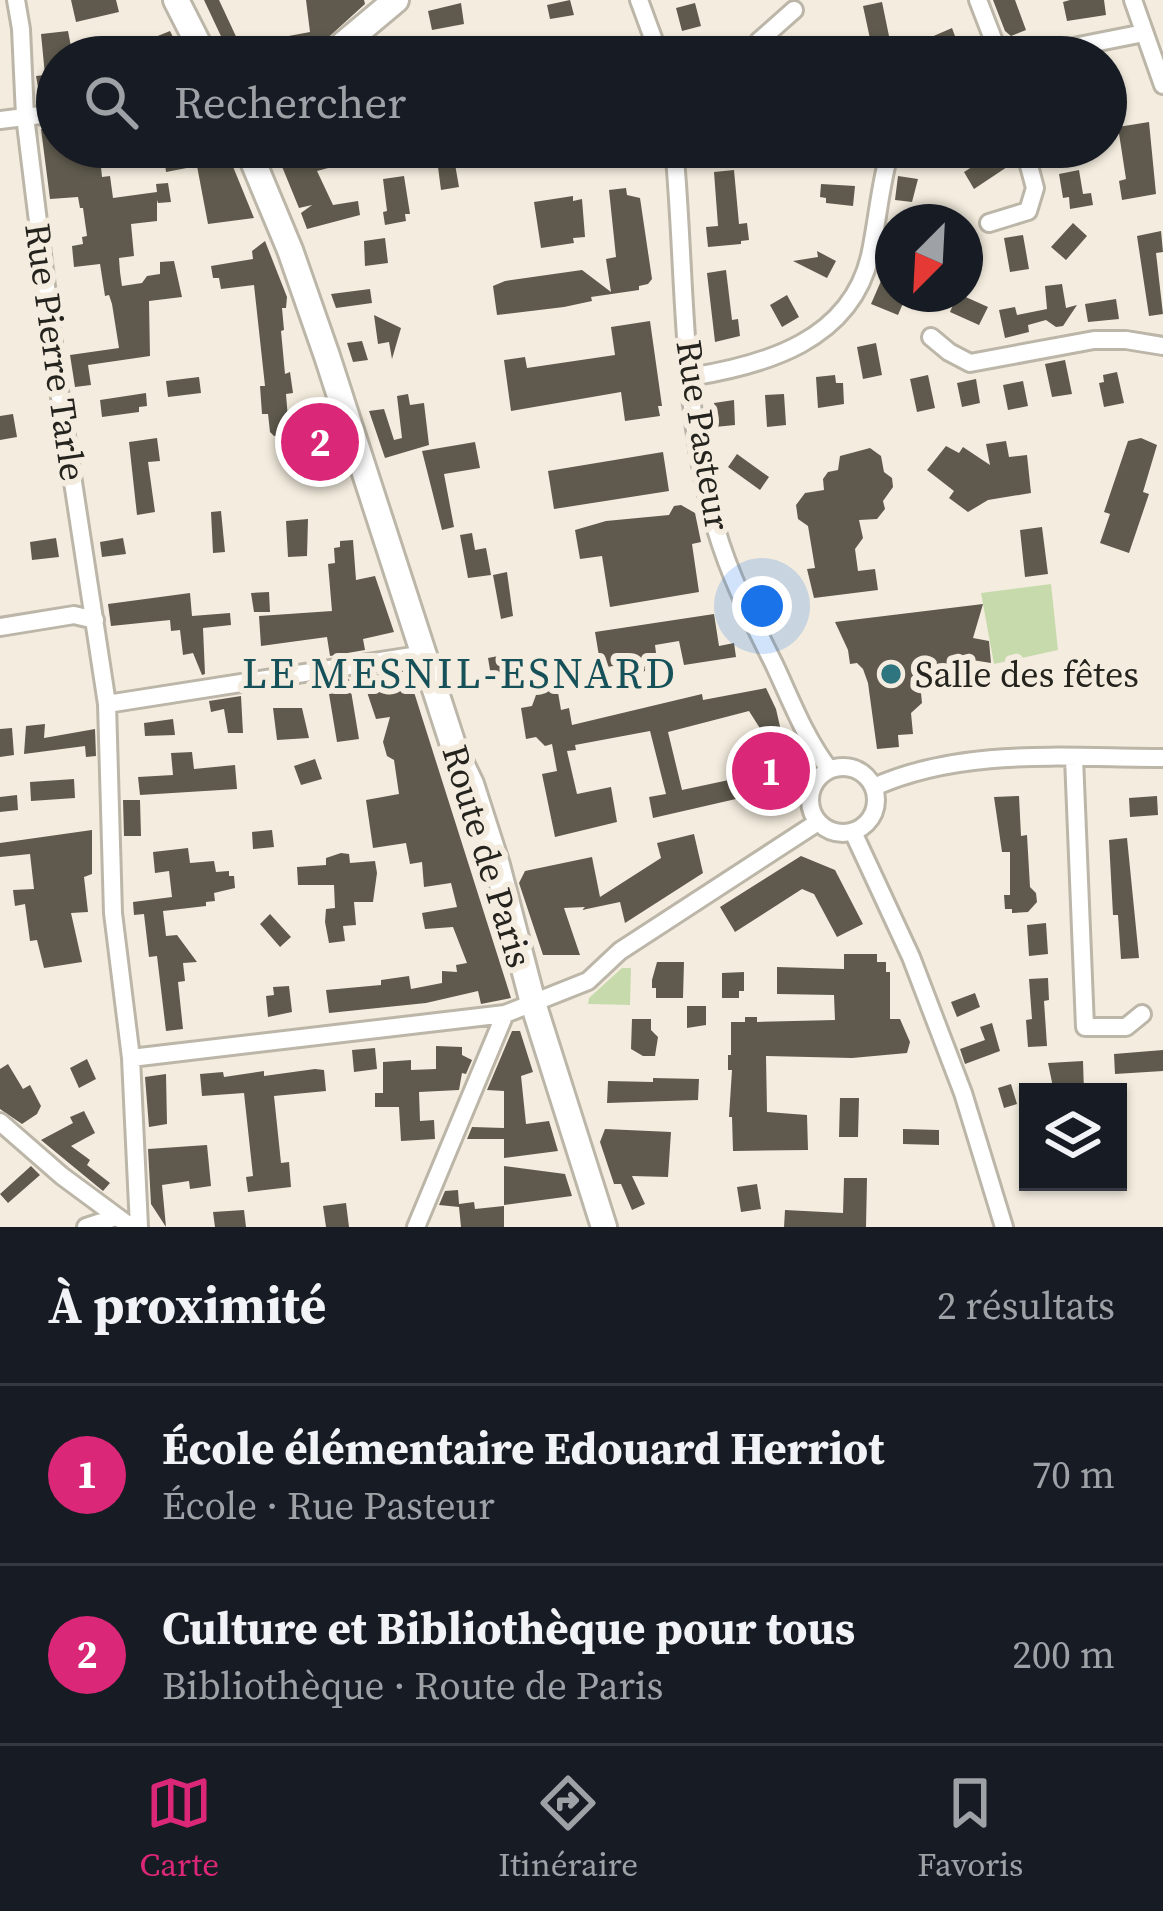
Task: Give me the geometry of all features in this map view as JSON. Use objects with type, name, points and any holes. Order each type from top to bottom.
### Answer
[{"type":"main road","points":[[176,0],[195,36]]},
{"type":"main road","points":[[353,36],[396,0]]},
{"type":"main road","name":"Route de Paris","points":[[256,168],[298,271],[499,870],[533,1004],[604,1227]]},
{"type":"street","name":"Rue Pierre Tarle","points":[[16,0],[25,116],[58,384],[107,704],[113,913],[131,1058],[129,1224]]},
{"type":"street","points":[[639,0],[652,36]]},
{"type":"street","points":[[978,0],[992,36]]},
{"type":"street","points":[[1133,0],[1163,85]]},
{"type":"street","points":[[764,36],[794,10]]},
{"type":"street","points":[[1127,36],[1144,33]]},
{"type":"street","points":[[0,120],[36,115]]},
{"type":"street","name":"Rue Pasteur","points":[[675,168],[690,377],[714,523],[728,567],[816,752],[829,770]]},
{"type":"street","points":[[690,377],[773,357],[799,347],[829,325],[865,274],[886,168]]},
{"type":"street","points":[[989,223],[1028,211],[1035,188],[1030,168]]},
{"type":"street","points":[[931,337],[970,362],[1094,340],[1163,346]]},
{"type":"street","points":[[0,627],[74,615],[95,620]]},
{"type":"street","points":[[107,704],[425,655]]},
{"type":"street","points":[[1074,758],[1085,1027],[1126,1027],[1142,1014]]},
{"type":"street","points":[[874,787],[900,775],[958,763],[1163,758]]},
{"type":"street","points":[[850,767],[874,787],[875,809],[863,827],[853,832],[834,832],[812,813],[810,793],[829,770],[850,767]]},
{"type":"street","points":[[131,1058],[505,1014],[588,981],[620,951],[818,822]]},
{"type":"street","points":[[853,832],[911,957],[956,1073],[1004,1227]]},
{"type":"street","points":[[416,1227],[505,1014]]},
{"type":"street","points":[[0,1122],[129,1224]]},
{"type":"street","points":[[86,1227],[129,1224]]},
{"type":"green space","points":[[1051,584],[1058,650],[994,664],[981,593]]},
{"type":"green space","points":[[622,968],[631,968],[630,1005],[588,1004],[589,998]]},
{"type":"building","points":[[71,0],[116,0],[119,12],[76,22]]},
{"type":"building","points":[[204,0],[219,0],[236,36],[221,36]]},
{"type":"building","points":[[306,0],[364,0],[330,36],[288,36],[310,32]]},
{"type":"building","points":[[570,0],[574,15],[550,19],[547,5]]},
{"type":"building","points":[[993,0],[1015,0],[1026,30],[1011,36],[1005,31]]},
{"type":"building","points":[[1104,0],[1106,15],[1067,21],[1063,2]]},
{"type":"building","points":[[882,2],[889,36],[869,36],[863,6]]},
{"type":"building","points":[[461,3],[464,24],[432,30],[428,11]]},
{"type":"building","points":[[695,3],[701,26],[682,31],[676,8]]},
{"type":"building","points":[[68,31],[69,36],[41,36]]},
{"type":"building","points":[[1149,122],[1156,194],[1122,200],[1119,181],[1126,179],[1127,126]]},
{"type":"building","points":[[46,168],[101,168],[102,177],[110,176],[113,198],[157,192],[156,184],[168,183],[171,202],[157,200],[157,221],[131,224],[134,256],[119,258],[120,272],[122,286],[142,283],[147,276],[160,274],[160,262],[174,261],[182,297],[149,301],[150,356],[88,365],[91,385],[75,387],[70,355],[119,348],[112,304],[109,295],[105,296],[100,264],[74,267],[72,246],[83,244],[82,237],[87,236],[78,197],[50,199]]},
{"type":"building","points":[[197,168],[234,168],[254,218],[208,224]]},
{"type":"building","points":[[283,168],[328,168],[317,171],[333,205],[358,201],[360,215],[307,229],[301,213],[312,205],[299,208]]},
{"type":"building","points":[[438,168],[456,168],[459,187],[441,190]]},
{"type":"building","points":[[970,168],[1006,168],[974,189],[964,172]]},
{"type":"building","points":[[734,170],[739,224],[747,223],[749,240],[708,247],[706,227],[718,226],[714,172]]},
{"type":"building","points":[[1079,170],[1083,194],[1091,193],[1093,205],[1070,209],[1059,174]]},
{"type":"building","points":[[404,176],[410,214],[405,214],[406,221],[385,225],[383,179]]},
{"type":"building","points":[[898,176],[918,179],[912,202],[895,200]]},
{"type":"building","points":[[821,184],[855,186],[853,206],[826,203],[820,197]]},
{"type":"building","points":[[626,188],[627,195],[640,198],[652,279],[648,284],[564,307],[497,315],[493,286],[505,281],[582,270],[611,292],[606,259],[616,257],[609,190]]},
{"type":"building","points":[[573,196],[573,201],[582,199],[585,237],[541,248],[534,202]]},
{"type":"building","points":[[1073,223],[1087,236],[1066,260],[1051,247]]},
{"type":"building","points":[[1161,231],[1163,252],[1156,253],[1163,314],[1149,316],[1137,236]]},
{"type":"building","points":[[1023,235],[1029,269],[1010,272],[1004,238]]},
{"type":"building","points":[[385,238],[388,263],[365,266],[364,241]]},
{"type":"building","points":[[265,241],[287,297],[281,331],[285,374],[290,372],[293,393],[286,394],[289,431],[324,420],[332,447],[327,449],[331,466],[286,470],[285,435],[274,436],[268,414],[262,414],[260,386],[265,386],[254,285],[221,289],[219,278],[213,278],[211,266],[253,259],[252,251]]},
{"type":"building","points":[[817,251],[836,261],[827,278],[793,261],[818,257]]},
{"type":"building","points":[[726,270],[732,320],[738,319],[740,336],[715,342],[707,273]]},
{"type":"building","points":[[1062,284],[1066,308],[1077,305],[1063,326],[1046,320],[1028,325],[1029,332],[1005,338],[999,310],[1015,307],[1017,315],[1047,309],[1045,286]]},
{"type":"building","points":[[370,289],[372,303],[336,308],[331,294]]},
{"type":"building","points":[[787,295],[799,317],[782,327],[770,305]]},
{"type":"building","points":[[1116,299],[1119,319],[1088,322],[1085,304]]},
{"type":"building","points":[[983,305],[988,307],[979,325],[950,312],[983,312]]},
{"type":"building","points":[[374,315],[401,328],[392,359],[389,342],[378,344]]},
{"type":"building","points":[[650,321],[660,416],[625,421],[621,392],[511,411],[504,360],[525,357],[527,368],[615,355],[611,327]]},
{"type":"building","points":[[362,341],[368,360],[353,362],[347,343]]},
{"type":"building","points":[[876,343],[882,375],[863,379],[857,347]]},
{"type":"building","points":[[1065,360],[1072,394],[1052,397],[1045,364]]},
{"type":"building","points":[[1117,372],[1124,403],[1104,407],[1099,383],[1104,382],[1103,375]]},
{"type":"building","points":[[835,375],[836,383],[843,383],[844,404],[818,408],[816,377]]},
{"type":"building","points":[[928,375],[935,408],[917,412],[910,379]]},
{"type":"building","points":[[199,377],[201,393],[168,397],[166,381]]},
{"type":"building","points":[[976,379],[980,403],[962,407],[957,383]]},
{"type":"building","points":[[1023,381],[1028,406],[1008,410],[1003,385]]},
{"type":"building","points":[[146,393],[147,406],[139,407],[139,412],[102,417],[100,400]]},
{"type":"building","points":[[408,394],[410,405],[424,403],[429,445],[385,458],[369,411],[384,409],[394,440],[402,438],[397,396]]},
{"type":"building","points":[[784,394],[786,425],[767,427],[765,395]]},
{"type":"building","points":[[734,400],[735,425],[715,427],[714,403]]},
{"type":"building","points":[[13,414],[17,437],[0,440],[0,416]]},
{"type":"building","points":[[157,438],[160,461],[148,462],[155,512],[137,515],[129,442]]},
{"type":"building","points":[[1141,438],[1157,445],[1143,492],[1149,494],[1129,553],[1100,543],[1110,514],[1104,512],[1128,441]]},
{"type":"building","points":[[1006,441],[1009,457],[1027,455],[1031,493],[988,500],[968,512],[949,498],[954,491],[927,470],[946,446],[959,453],[963,447],[990,465],[986,444]]},
{"type":"building","points":[[475,442],[480,468],[444,474],[454,527],[442,530],[422,451]]},
{"type":"building","points":[[870,448],[881,456],[893,487],[877,519],[859,520],[863,538],[855,549],[858,571],[875,569],[878,590],[814,598],[807,569],[815,568],[808,526],[798,519],[796,505],[805,493],[824,490],[823,479],[838,470],[840,456]]},
{"type":"building","points":[[663,452],[669,491],[554,509],[548,471]]},
{"type":"building","points":[[737,454],[769,477],[760,490],[728,467]]},
{"type":"building","points":[[674,506],[695,513],[701,542],[692,544],[699,592],[610,607],[602,556],[580,559],[575,530],[606,521],[669,515]]},
{"type":"building","points":[[221,511],[225,552],[213,553],[211,512]]},
{"type":"building","points":[[308,519],[307,556],[288,557],[286,521]]},
{"type":"building","points":[[1042,527],[1048,574],[1025,577],[1020,530]]},
{"type":"building","points":[[472,533],[475,550],[486,548],[491,575],[468,578],[460,535]]},
{"type":"building","points":[[56,538],[59,557],[32,560],[30,542]]},
{"type":"building","points":[[123,538],[126,554],[102,557],[100,542]]},
{"type":"building","points":[[353,540],[356,580],[375,576],[394,632],[363,639],[365,650],[330,656],[327,637],[261,646],[259,616],[332,611],[328,564],[335,563],[334,548],[340,547],[340,541]]},
{"type":"building","points":[[507,572],[513,616],[501,619],[493,575]]},
{"type":"building","points":[[269,592],[270,612],[254,612],[251,593]]},
{"type":"building","points":[[190,593],[192,616],[230,613],[231,625],[203,628],[205,674],[193,653],[183,655],[180,630],[171,631],[170,620],[111,626],[108,604]]},
{"type":"building","name":"Salle des fêtes","points":[[983,604],[973,638],[989,641],[991,663],[966,659],[964,677],[919,673],[922,703],[911,713],[913,734],[898,735],[899,747],[877,749],[868,683],[863,669],[850,664],[835,622]]},
{"type":"building","points":[[714,614],[719,646],[734,643],[736,657],[684,665],[679,641],[655,645],[658,669],[627,674],[625,664],[601,668],[595,632]]},
{"type":"building","points":[[514,653],[517,672],[491,676],[488,658]]},
{"type":"building","points":[[407,670],[511,998],[481,1004],[478,991],[426,1003],[329,1013],[326,990],[381,985],[381,980],[409,976],[411,989],[442,983],[442,971],[457,972],[456,965],[467,963],[453,927],[425,929],[422,913],[457,907],[451,883],[424,887],[422,862],[410,864],[406,843],[373,848],[366,800],[399,794],[394,760],[387,756],[383,742],[390,717],[376,719],[362,677]]},
{"type":"building","points":[[555,675],[561,710],[569,708],[572,725],[702,694],[703,700],[766,688],[776,709],[786,772],[772,774],[775,788],[762,793],[653,818],[649,797],[666,794],[650,731],[575,745],[576,750],[567,751],[577,794],[611,787],[617,822],[555,837],[542,774],[557,771],[552,744],[545,746],[536,737],[526,739],[521,708],[532,706],[536,695],[543,694],[542,677]],"holes":[[[749,711],[761,730],[764,762],[757,774],[682,790],[668,732]]]},
{"type":"building","points":[[349,679],[359,739],[337,742],[327,682]]},
{"type":"building","points":[[241,696],[243,733],[228,733],[224,709],[211,712],[209,701]]},
{"type":"building","points":[[273,708],[302,708],[309,738],[277,740]]},
{"type":"building","points":[[173,719],[175,735],[145,736],[144,723]]},
{"type":"building","points":[[45,724],[44,738],[95,729],[96,756],[86,757],[85,746],[24,754],[26,726]]},
{"type":"building","points":[[12,728],[14,755],[0,757],[0,729]]},
{"type":"building","points":[[192,752],[194,769],[235,765],[237,789],[140,795],[138,777],[173,775],[171,753]]},
{"type":"building","points":[[315,759],[322,779],[301,785],[294,766]]},
{"type":"building","points":[[74,779],[75,798],[31,801],[30,782]]},
{"type":"building","points":[[17,795],[18,810],[0,812],[0,797]]},
{"type":"building","points":[[1019,796],[1021,836],[1027,835],[1030,887],[1037,902],[1028,912],[1012,913],[1005,909],[1004,895],[1010,895],[1010,852],[1002,852],[994,797]]},
{"type":"building","points":[[1157,796],[1158,815],[1130,817],[1129,798]]},
{"type":"building","points":[[123,800],[140,800],[141,836],[124,836]]},
{"type":"building","points":[[92,830],[92,874],[84,877],[88,912],[71,913],[82,962],[44,968],[37,940],[30,941],[25,904],[15,906],[13,890],[34,889],[30,854],[0,857],[0,843]]},
{"type":"building","points":[[272,830],[274,847],[253,849],[252,832]]},
{"type":"building","points":[[694,834],[703,873],[625,923],[620,902],[582,910],[585,907],[564,908],[580,955],[543,955],[519,883],[525,871],[592,857],[600,897],[661,858],[657,843]]},
{"type":"building","points":[[1127,838],[1139,958],[1121,959],[1109,840]]},
{"type":"building","points":[[188,848],[190,863],[214,861],[216,872],[229,871],[234,876],[235,888],[214,893],[215,901],[206,906],[163,911],[166,936],[177,935],[197,962],[183,963],[185,981],[178,982],[183,1029],[166,1031],[157,956],[149,957],[144,914],[134,915],[133,902],[172,897],[169,871],[155,873],[153,852]]},
{"type":"building","points":[[349,854],[350,863],[375,861],[377,873],[373,902],[354,902],[356,925],[343,926],[345,941],[329,943],[326,909],[335,908],[334,885],[298,885],[297,867],[326,865],[326,858]]},
{"type":"building","points":[[801,856],[835,870],[863,924],[837,937],[814,894],[802,889],[735,932],[720,907]]},
{"type":"building","points":[[270,914],[291,937],[280,947],[260,924]]},
{"type":"building","points":[[1046,923],[1048,954],[1029,956],[1027,925]]},
{"type":"building","points":[[844,954],[877,954],[877,962],[886,962],[890,1019],[900,1019],[910,1042],[907,1053],[852,1058],[766,1056],[767,1112],[807,1115],[808,1150],[733,1151],[732,1070],[728,1070],[731,1022],[745,1022],[745,1017],[757,1017],[757,1022],[835,1020],[834,995],[777,994],[777,967],[844,969]]},
{"type":"building","points":[[657,962],[684,962],[683,998],[656,998],[652,980]]},
{"type":"building","points":[[744,972],[739,998],[722,998],[722,973]]},
{"type":"building","points":[[1048,978],[1049,1000],[1044,1001],[1047,1046],[1028,1047],[1029,979]]},
{"type":"building","points":[[289,986],[292,1012],[268,1017],[266,996],[274,995],[273,987]]},
{"type":"building","points":[[975,993],[980,1007],[957,1017],[951,1002]]},
{"type":"building","points":[[687,1006],[706,1006],[706,1025],[687,1028]]},
{"type":"building","points":[[632,1019],[651,1019],[651,1030],[658,1037],[655,1056],[631,1049]]},
{"type":"building","points":[[992,1023],[1000,1051],[965,1064],[960,1049],[985,1040],[980,1027]]},
{"type":"building","points":[[512,1031],[520,1031],[533,1072],[521,1076],[526,1124],[549,1121],[558,1151],[504,1158],[504,1139],[467,1139],[472,1127],[504,1128],[504,1091],[487,1090]]},
{"type":"building","points":[[436,1046],[462,1047],[462,1055],[472,1060],[466,1074],[462,1073],[459,1090],[419,1092],[420,1121],[434,1120],[435,1139],[401,1141],[399,1107],[375,1107],[375,1093],[383,1093],[383,1062],[411,1060],[411,1070],[436,1069]]},
{"type":"building","points":[[375,1048],[377,1069],[354,1072],[352,1050]]},
{"type":"building","points":[[1163,1050],[1163,1071],[1115,1074],[1114,1054]]},
{"type":"building","points":[[87,1059],[96,1079],[79,1088],[70,1068]]},
{"type":"building","points":[[1083,1061],[1084,1083],[1052,1083],[1048,1063]]},
{"type":"building","points":[[8,1064],[23,1089],[30,1085],[41,1106],[22,1124],[0,1109],[0,1069]]},
{"type":"building","points":[[324,1070],[326,1091],[274,1096],[281,1163],[289,1162],[291,1187],[248,1192],[246,1177],[253,1176],[244,1093],[202,1096],[200,1074],[223,1072],[224,1077],[264,1071],[264,1076]]},
{"type":"building","points":[[166,1074],[167,1124],[149,1127],[145,1077]]},
{"type":"building","points":[[653,1078],[699,1079],[698,1100],[607,1103],[608,1081],[653,1082]]},
{"type":"building","points":[[1011,1084],[1017,1104],[1004,1108],[998,1088]]},
{"type":"building","points":[[840,1098],[859,1098],[858,1137],[839,1137]]},
{"type":"building","points":[[84,1111],[95,1133],[71,1146],[110,1183],[103,1191],[41,1140],[73,1123],[70,1117]]},
{"type":"building","points":[[605,1129],[671,1132],[668,1177],[632,1176],[645,1204],[632,1210],[621,1184],[614,1184],[600,1142]]},
{"type":"building","points":[[903,1129],[939,1130],[939,1145],[903,1144]]},
{"type":"building","points":[[207,1145],[211,1186],[190,1189],[189,1181],[162,1185],[166,1227],[151,1204],[148,1149]]},
{"type":"building","points":[[31,1166],[40,1175],[8,1203],[0,1194]]},
{"type":"building","points":[[504,1166],[565,1174],[572,1196],[504,1205]]},
{"type":"building","points":[[844,1178],[867,1178],[866,1227],[784,1227],[785,1210],[843,1213]]},
{"type":"building","points":[[757,1184],[761,1209],[741,1212],[737,1187]]},
{"type":"building","points":[[458,1190],[459,1204],[474,1202],[475,1209],[504,1206],[504,1227],[461,1227],[459,1207],[439,1205],[445,1191]]},
{"type":"building","points":[[346,1203],[349,1227],[326,1227],[323,1206]]},
{"type":"building","points":[[244,1210],[246,1227],[215,1227],[213,1212]]},
{"type":"place","name":"Culture et Bibliothèque pour tous","points":[[320,442]]},
{"type":"place","name":"Salle des fêtes","points":[[891,674]]},
{"type":"place","name":"École élémentaire Edouard Herriot","points":[[771,771]]},
{"type":"district","name":"LE MESNIL-ESNARD","points":[[460,673]]}]
